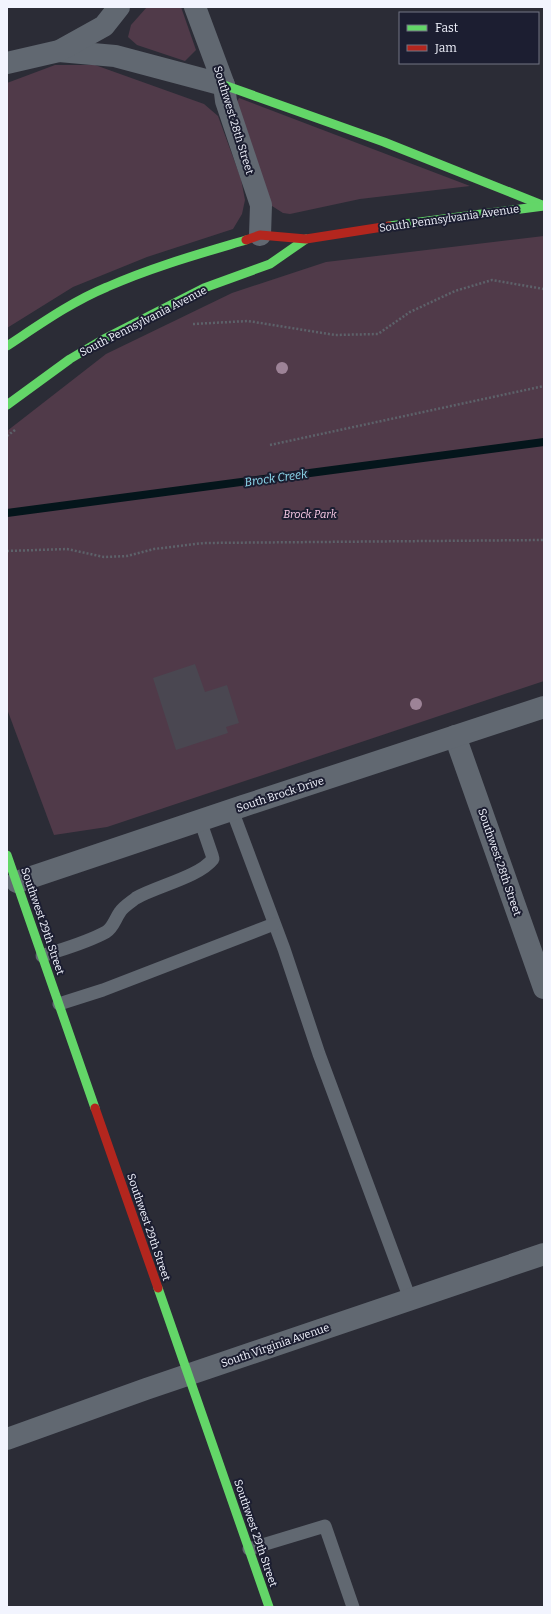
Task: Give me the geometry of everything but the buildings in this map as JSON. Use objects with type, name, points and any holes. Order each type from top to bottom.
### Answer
[{"type":"main road","points":[[224,85],[295,108],[480,178],[544,206]]},
{"type":"main road","name":"South Pennsylvania Avenue","points":[[7,346],[63,309],[106,287],[155,268],[260,235],[306,239],[420,221],[544,206]]},
{"type":"main road","name":"South Pennsylvania Avenue","points":[[7,405],[70,359],[102,340],[204,288],[270,264],[306,239]]},
{"type":"main road","name":"Southwest 29th Street","points":[[10,867],[269,1607]]},
{"type":"street","points":[[59,52],[104,26],[119,7]]},
{"type":"street","name":"Southwest 28th Street","points":[[196,7],[224,85],[226,101],[261,205],[260,235]]},
{"type":"street","points":[[7,63],[59,52],[115,56],[224,85]]},
{"type":"street","name":"South Brock Drive","points":[[10,867],[200,820],[544,707]]},
{"type":"street","name":"Southwest 28th Street","points":[[455,736],[544,988]]},
{"type":"street","name":"South Virginia Avenue","points":[[7,1439],[188,1375],[544,1254]]},
{"type":"lane","points":[[232,810],[274,924],[324,1069],[410,1299]]},
{"type":"lane","points":[[42,956],[107,931],[116,920],[120,912],[137,898],[155,888],[196,872],[209,865],[213,859],[200,820]]},
{"type":"lane","points":[[59,1004],[103,990],[274,924]]},
{"type":"lane","points":[[249,1549],[325,1526],[353,1607]]},
{"type":"path","points":[[189,324],[248,321],[334,335],[378,334],[410,312],[455,291],[492,280],[544,289]]},
{"type":"path","points":[[270,446],[544,386]]},
{"type":"path","points":[[7,436],[20,426]]},
{"type":"path","points":[[7,551],[67,549],[104,557],[127,556],[154,549],[204,544],[544,540]]},
{"type":"green space","points":[[147,7],[181,7],[196,50],[185,61],[137,45],[128,37],[131,25]]},
{"type":"green space","points":[[55,65],[95,65],[204,104],[218,116],[241,179],[245,200],[242,214],[233,229],[147,257],[73,287],[7,328],[7,83]]},
{"type":"green space","points":[[239,98],[470,186],[360,199],[290,214],[283,213],[272,206],[237,102]]},
{"type":"green space","name":"Brock Park","points":[[544,236],[544,681],[107,827],[54,835],[7,709],[7,431],[106,354],[232,293],[326,262]]},
{"type":"waterway","name":"Brock Creek","points":[[7,513],[544,442]]},
{"type":"traffic: fast","points":[[224,85],[384,142],[542,205]]},
{"type":"traffic: fast","points":[[389,226],[544,206]]},
{"type":"traffic: fast","points":[[7,405],[70,359],[102,340],[204,288],[270,264],[306,239]]},
{"type":"traffic: fast","points":[[7,346],[68,307],[107,287],[158,267],[246,240]]},
{"type":"traffic: fast","points":[[7,855],[95,1108]]},
{"type":"traffic: fast","points":[[158,1288],[269,1607]]},
{"type":"traffic: jam","points":[[246,240],[260,235],[306,239],[389,226]]},
{"type":"traffic: jam","points":[[95,1108],[158,1288]]}]
